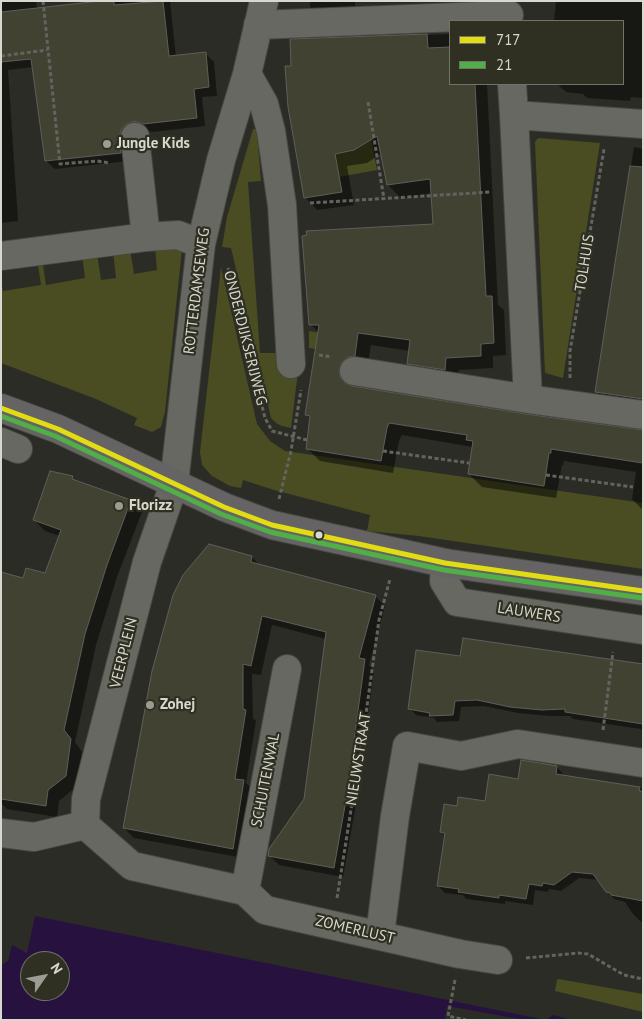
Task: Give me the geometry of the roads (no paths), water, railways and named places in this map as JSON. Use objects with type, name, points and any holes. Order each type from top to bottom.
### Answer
[{"type":"main road","points":[[1,408],[58,429],[224,507],[272,525],[445,563],[643,591]]},
{"type":"street","points":[[261,13],[427,19],[509,12]]},
{"type":"street","name":"ROTTERDAMSEWEG","points":[[174,484],[201,244],[221,160],[247,74],[261,13]]},
{"type":"street","points":[[247,74],[264,104],[271,131],[282,205],[291,364]]},
{"type":"street","points":[[512,85],[528,399]]},
{"type":"street","points":[[514,115],[643,124]]},
{"type":"street","points":[[135,137],[146,237]]},
{"type":"street","points":[[1,256],[146,237],[178,235],[201,244]]},
{"type":"street","points":[[354,371],[643,415]]},
{"type":"street","name":"VEERPLEIN","points":[[85,825],[86,798],[147,562],[174,484]]},
{"type":"street","name":"LAUWERS","points":[[445,563],[444,581],[457,602],[630,628]]},
{"type":"street","name":"SCHUITENWAL","points":[[245,891],[287,669]]},
{"type":"street","points":[[380,935],[394,826],[407,746],[460,756],[518,744],[643,763]]},
{"type":"street","points":[[1,833],[34,837],[85,825],[132,866],[245,891]]},
{"type":"street","name":"ZOMERLUST","points":[[245,891],[265,910],[460,954],[498,960]]},
{"type":"place","name":"Jungle Kids","points":[[107,144]]},
{"type":"place","name":"Florizz","points":[[119,506]]},
{"type":"place","name":"Zohej","points":[[150,705]]}]
